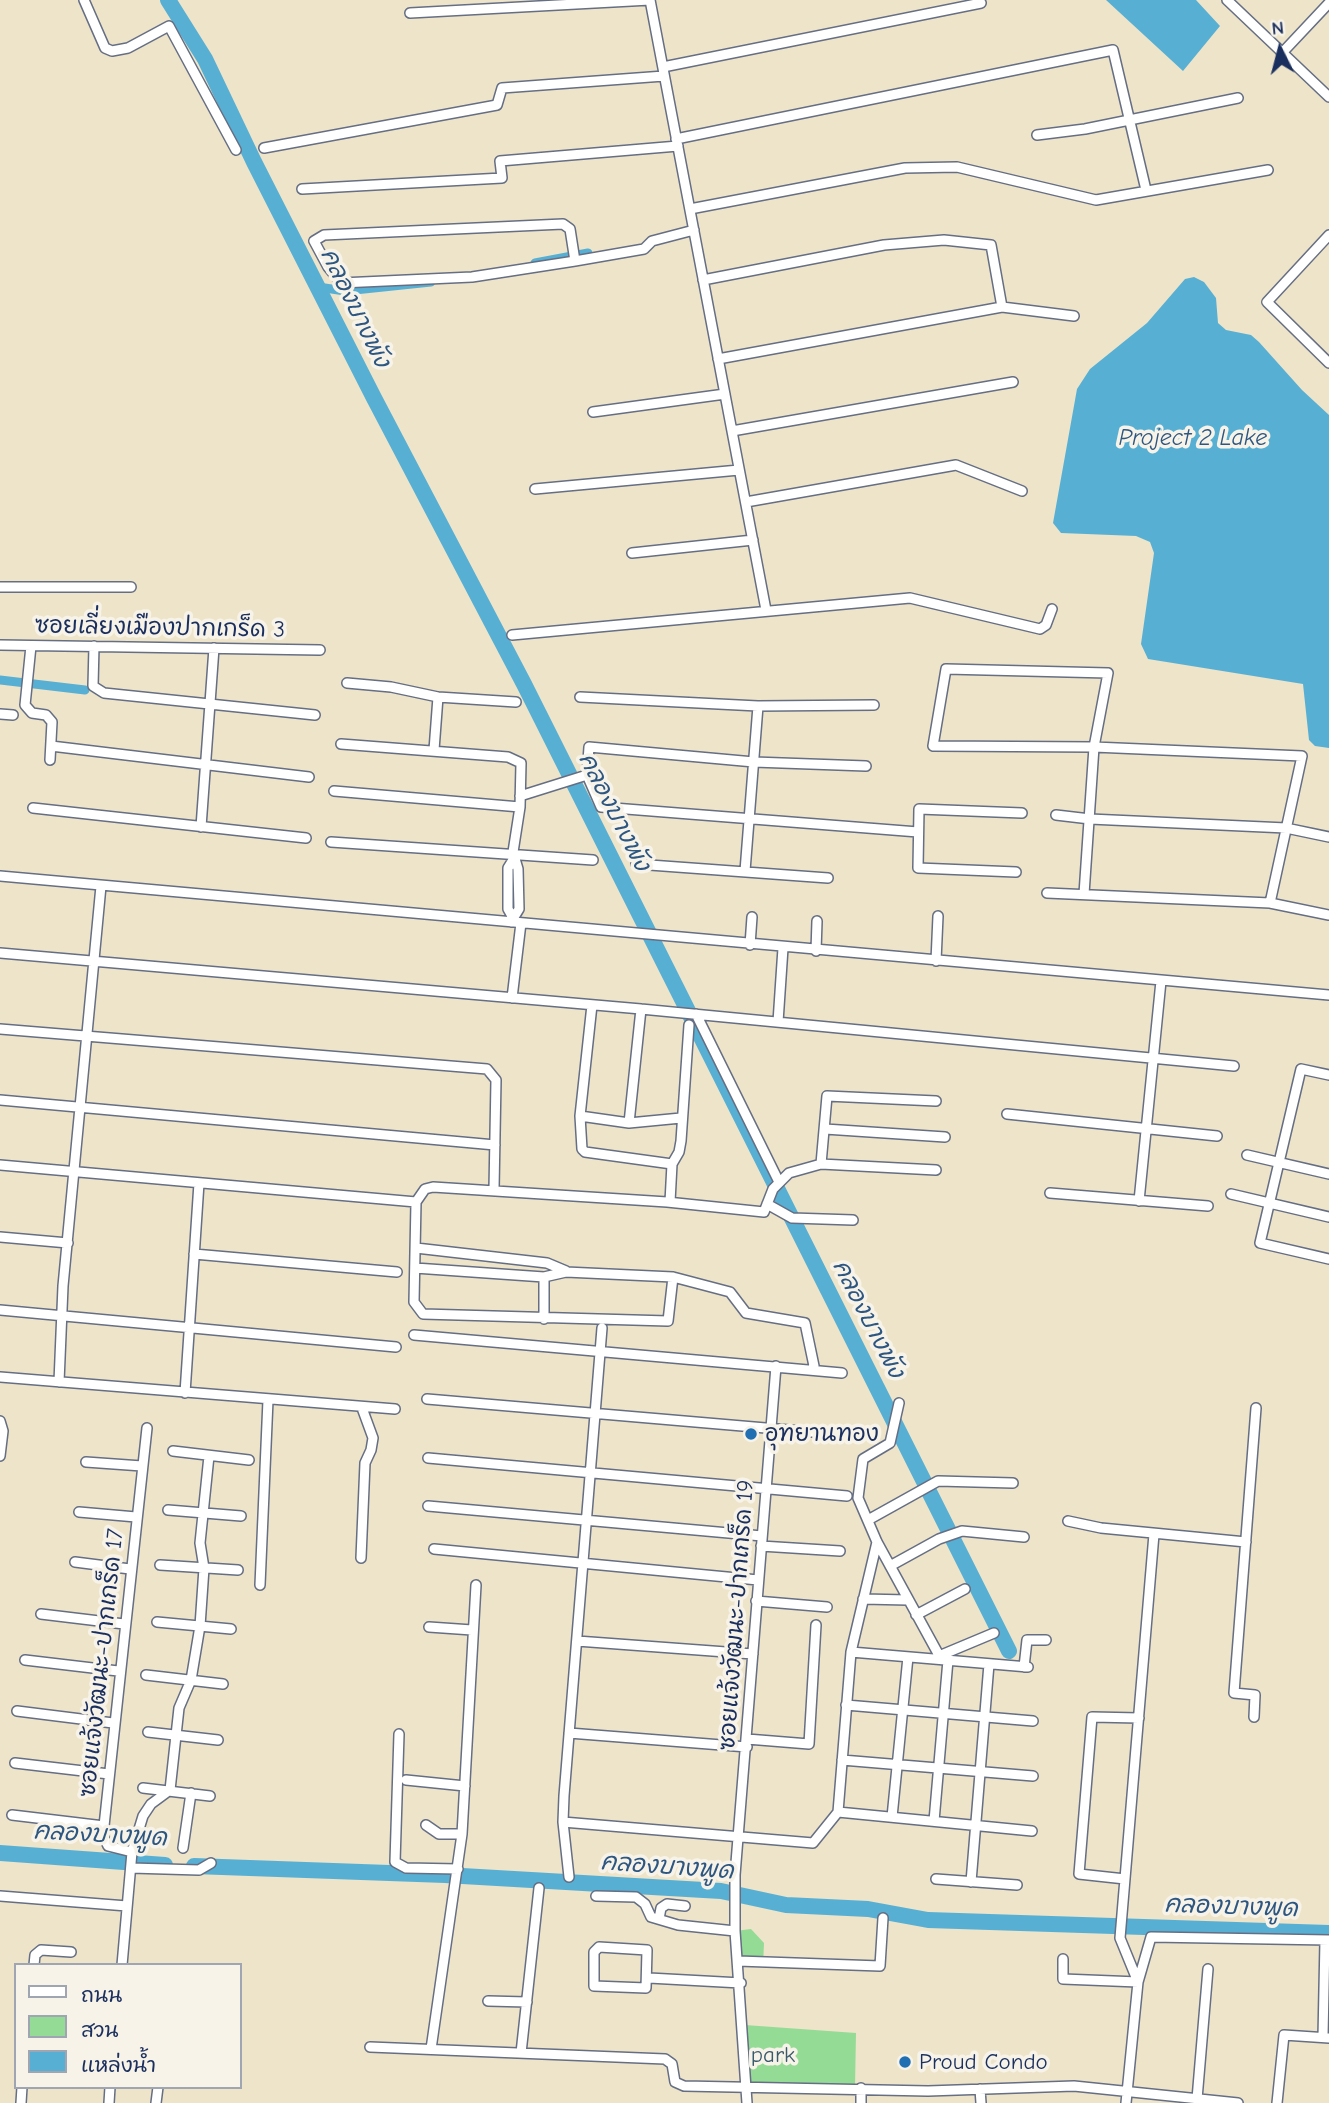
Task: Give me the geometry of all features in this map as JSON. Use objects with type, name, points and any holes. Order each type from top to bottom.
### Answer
[{"type":"street","points":[[84,0],[105,48],[113,51],[128,48],[169,26],[236,150]]},
{"type":"street","points":[[410,13],[650,0],[766,610]]},
{"type":"street","points":[[1227,0],[1329,97]]},
{"type":"street","points":[[264,148],[497,105],[502,88],[663,71],[981,3]]},
{"type":"street","points":[[1282,53],[1329,3]]},
{"type":"street","points":[[303,189],[502,178],[500,161],[677,142],[1113,50],[1146,190]]},
{"type":"street","points":[[1037,135],[1084,129],[1238,98]]},
{"type":"street","points":[[690,209],[905,169],[957,167],[1096,200],[1268,170]]},
{"type":"street","points":[[575,261],[570,229],[563,223],[324,235],[314,241],[328,267],[341,283],[472,277],[575,261],[644,249],[652,242],[694,230]]},
{"type":"street","points":[[1329,235],[1267,302],[1325,359],[1329,348]]},
{"type":"street","points":[[703,280],[884,244],[944,240],[991,246],[1002,307]]},
{"type":"street","points":[[718,359],[1002,307],[1074,316]]},
{"type":"street","points":[[732,431],[1013,383]]},
{"type":"street","points":[[593,412],[725,394]]},
{"type":"street","points":[[746,502],[956,465],[1022,491]]},
{"type":"street","points":[[535,489],[739,470]]},
{"type":"street","points":[[632,553],[753,540]]},
{"type":"street","points":[[0,587],[131,587]]},
{"type":"street","points":[[512,635],[910,598],[1040,629],[1046,625],[1052,609]]},
{"type":"street","name":"ซอยเลี่ยงเมืองปากเกร็ด 3","points":[[0,645],[320,650]]},
{"type":"street","points":[[31,646],[25,705],[32,713],[46,715],[52,722],[50,760]]},
{"type":"street","points":[[94,646],[93,686],[97,690],[209,705],[315,715]]},
{"type":"street","points":[[201,827],[214,648]]},
{"type":"street","points":[[1084,894],[1094,747],[1108,673],[946,669],[933,746],[1094,747],[1302,756],[1270,903]]},
{"type":"street","points":[[347,684],[391,687],[438,697],[516,702]]},
{"type":"street","points":[[580,696],[758,706],[874,705]]},
{"type":"street","points":[[434,750],[438,697]]},
{"type":"street","points":[[745,872],[758,706]]},
{"type":"street","points":[[0,714],[13,715]]},
{"type":"street","points":[[341,744],[515,758],[521,763],[520,807],[513,856],[518,869],[519,909],[511,919]]},
{"type":"street","points":[[51,746],[309,777]]},
{"type":"street","points":[[866,766],[754,762],[589,747],[587,775],[601,807],[918,832]]},
{"type":"street","points":[[520,796],[587,775]]},
{"type":"street","points":[[334,791],[520,807]]},
{"type":"street","points":[[33,808],[306,838]]},
{"type":"street","points":[[1016,872],[918,868],[919,809],[1022,813]]},
{"type":"street","points":[[1056,815],[1286,828],[1329,837]]},
{"type":"street","points":[[331,842],[593,860]]},
{"type":"street","points":[[636,863],[828,878]]},
{"type":"street","points":[[0,876],[511,919],[521,923],[750,945],[1329,995]]},
{"type":"street","points":[[59,1382],[61,1316],[101,886]]},
{"type":"street","points":[[1047,893],[1270,903],[1329,915]]},
{"type":"street","points":[[936,961],[938,916]]},
{"type":"street","points":[[750,945],[752,917]]},
{"type":"street","points":[[816,951],[817,921]]},
{"type":"street","points":[[512,998],[521,923]]},
{"type":"street","points":[[778,1022],[783,948]]},
{"type":"street","points":[[0,953],[696,1014],[1153,1056],[1234,1066]]},
{"type":"street","points":[[1139,1201],[1161,981]]},
{"type":"street","points":[[592,1005],[580,1116],[580,1140],[585,1152],[672,1164]]},
{"type":"street","points":[[629,1123],[641,1009]]},
{"type":"street","points":[[696,1014],[779,1182]]},
{"type":"street","points":[[670,1202],[672,1164],[679,1152],[689,1025]]},
{"type":"street","points":[[0,1028],[487,1069],[496,1080],[494,1189]]},
{"type":"street","points":[[1329,1075],[1301,1069],[1261,1243],[1329,1259]]},
{"type":"street","points":[[821,1164],[827,1096],[936,1101]]},
{"type":"street","points":[[0,1100],[495,1145]]},
{"type":"street","points":[[1007,1114],[1217,1136]]},
{"type":"street","points":[[580,1116],[629,1123],[681,1118]]},
{"type":"street","points":[[825,1129],[944,1137]]},
{"type":"street","points":[[1247,1155],[1329,1174]]},
{"type":"street","points":[[673,1277],[668,1321],[423,1314],[414,1302],[416,1202],[425,1189],[433,1187],[670,1202],[764,1212],[779,1182],[789,1173],[821,1164],[936,1170]]},
{"type":"street","points":[[0,1165],[416,1202]]},
{"type":"street","points":[[185,1393],[199,1183]]},
{"type":"street","points":[[1049,1193],[1208,1206]]},
{"type":"street","points":[[1231,1194],[1329,1217]]},
{"type":"street","points":[[767,1204],[794,1218],[853,1220]]},
{"type":"street","points":[[0,1237],[68,1242]]},
{"type":"street","points":[[416,1248],[547,1263],[566,1272]]},
{"type":"street","points":[[194,1254],[397,1272]]},
{"type":"street","points":[[415,1268],[544,1277],[566,1272],[673,1277],[730,1292],[746,1313],[805,1323],[814,1366]]},
{"type":"street","points":[[544,1277],[544,1319]]},
{"type":"street","points":[[0,1310],[396,1347]]},
{"type":"street","points":[[569,1877],[562,1822],[602,1328]]},
{"type":"street","points":[[414,1335],[842,1373]]},
{"type":"street","name":"ซอยแจ้งวัฒนะ-ปากเกร็ด 19","points":[[747,2103],[741,1983],[735,1931],[735,1875],[776,1366]]},
{"type":"street","points":[[0,1377],[395,1409]]},
{"type":"street","points":[[426,1399],[859,1436]]},
{"type":"street","points":[[260,1585],[268,1400]]},
{"type":"street","points":[[899,1403],[890,1443],[863,1459],[858,1498],[877,1542],[942,1658],[943,1714],[934,1821]]},
{"type":"street","points":[[361,1558],[365,1463],[373,1438],[362,1408]]},
{"type":"street","points":[[1254,1717],[1255,1695],[1234,1693],[1256,1408]]},
{"type":"street","points":[[0,1421],[3,1431],[0,1456]]},
{"type":"street","name":"ซอยแจ้งวัฒนะ-ปากเกร็ด 17","points":[[131,1862],[105,1843],[104,1826],[118,1671],[146,1429]]},
{"type":"street","points":[[173,1451],[249,1460]]},
{"type":"street","points":[[122,1963],[131,1862],[143,1816],[151,1804],[170,1790],[179,1708],[191,1680],[200,1626],[204,1568],[200,1555],[201,1513],[209,1456]]},
{"type":"street","points":[[428,1458],[847,1496]]},
{"type":"street","points":[[86,1462],[142,1466]]},
{"type":"street","points":[[868,1520],[938,1481],[1013,1483]]},
{"type":"street","points":[[428,1506],[586,1520],[840,1551]]},
{"type":"street","points":[[168,1510],[241,1516]]},
{"type":"street","points":[[79,1512],[136,1517]]},
{"type":"street","points":[[1068,1521],[1154,1534],[1246,1542]]},
{"type":"street","points":[[890,1566],[962,1531],[1024,1537]]},
{"type":"street","points":[[1138,1982],[1120,1938],[1154,1534]]},
{"type":"street","points":[[562,1822],[813,1843],[838,1812],[851,1651],[877,1542]]},
{"type":"street","points":[[434,1549],[758,1580]]},
{"type":"street","points":[[75,1562],[130,1569]]},
{"type":"street","points":[[160,1564],[238,1570]]},
{"type":"street","points":[[431,2049],[462,1834],[476,1585]]},
{"type":"street","points":[[916,1615],[965,1588]]},
{"type":"street","points":[[863,1599],[908,1600]]},
{"type":"street","points":[[757,1601],[827,1607]]},
{"type":"street","points":[[41,1614],[124,1624]]},
{"type":"street","points":[[157,1622],[231,1629]]},
{"type":"street","points":[[569,1732],[809,1744],[816,1625]]},
{"type":"street","points":[[429,1627],[472,1630]]},
{"type":"street","points":[[942,1658],[994,1633]]},
{"type":"street","points":[[851,1651],[1026,1667],[1027,1640],[1046,1640]]},
{"type":"street","points":[[577,1641],[753,1654]]},
{"type":"street","points":[[892,1817],[908,1657]]},
{"type":"street","points":[[25,1660],[118,1671]]},
{"type":"street","points":[[971,1882],[989,1664]]},
{"type":"street","points":[[146,1675],[223,1685]]},
{"type":"street","points":[[846,1705],[1033,1721]]},
{"type":"street","points":[[17,1711],[113,1724]]},
{"type":"street","points":[[1125,1879],[1080,1874],[1092,1717],[1139,1718]]},
{"type":"street","points":[[148,1732],[218,1740]]},
{"type":"street","points":[[399,1734],[395,1862],[406,1868],[456,1875]]},
{"type":"street","points":[[842,1760],[1033,1776]]},
{"type":"street","points":[[15,1763],[109,1774]]},
{"type":"street","points":[[406,1780],[465,1786]]},
{"type":"street","points":[[144,1788],[210,1796]]},
{"type":"street","points":[[183,1848],[191,1793]]},
{"type":"street","points":[[838,1812],[1032,1830]]},
{"type":"street","points":[[12,1815],[104,1826]]},
{"type":"street","points":[[426,1825],[439,1834],[462,1834]]},
{"type":"street","points":[[131,1862],[199,1870],[211,1863]]},
{"type":"street","points":[[936,1879],[1017,1885]]},
{"type":"street","points":[[521,2053],[540,1888]]},
{"type":"street","points":[[0,1896],[127,1906]]},
{"type":"street","points":[[596,1896],[636,1897],[645,1903],[651,1917],[678,1925],[735,1931]]},
{"type":"street","points":[[659,1919],[661,1908],[667,1904],[685,1906]]},
{"type":"street","points":[[738,1961],[880,1966],[883,1918]]},
{"type":"street","points":[[1126,2103],[1138,1982],[1151,1937],[1327,1940],[1326,2038],[1284,2035],[1277,2103]]},
{"type":"street","points":[[645,1948],[649,1956],[649,1978],[644,1989],[594,1986],[594,1949],[645,1948]]},
{"type":"street","points":[[34,1963],[35,1955],[41,1950],[71,1952]]},
{"type":"street","points":[[1063,1959],[1063,1979],[1138,1982]]},
{"type":"street","points":[[1197,2099],[1208,1969]]},
{"type":"street","points":[[649,1978],[741,1983]]},
{"type":"street","points":[[488,2001],[527,2002]]},
{"type":"street","points":[[370,2047],[666,2059],[672,2064],[674,2080],[680,2085],[980,2089],[1074,2086],[1238,2103]]},
{"type":"street","points":[[861,2088],[862,2103]]},
{"type":"street","points":[[980,2089],[981,2103]]},
{"type":"green space","points":[[751,1929],[764,1943],[763,1966],[737,1964],[735,1931]]},
{"type":"green space","name":"park","points":[[745,2025],[856,2033],[855,2086],[786,2083],[741,2091]]},
{"type":"water","points":[[1106,0],[1196,0],[1220,26],[1183,71]]},
{"type":"water","name":"Project 2 Lake","points":[[1194,277],[1204,282],[1216,298],[1218,323],[1226,330],[1251,335],[1329,415],[1329,748],[1315,746],[1309,740],[1303,684],[1148,659],[1141,644],[1154,553],[1150,542],[1136,536],[1061,533],[1053,523],[1077,389],[1090,369],[1147,323],[1185,279]]},
{"type":"waterway","name":"คลองบางพัง","points":[[168,0],[205,59],[254,162],[374,398],[524,684],[1009,1651]]},
{"type":"waterway","points":[[535,263],[588,253]]},
{"type":"waterway","points":[[318,287],[345,291],[431,282]]},
{"type":"waterway","points":[[0,680],[85,690]]},
{"type":"waterway","name":"คลองบางพูด","points":[[0,1853],[165,1865]]},
{"type":"waterway","name":"คลองบางพูด","points":[[194,1866],[445,1875],[721,1891],[786,1905],[868,1909],[928,1920],[1329,1933]]},
{"type":"place","name":"อุทยานทอง","points":[[751,1434]]},
{"type":"place","name":"Proud Condo","points":[[905,2062]]}]
